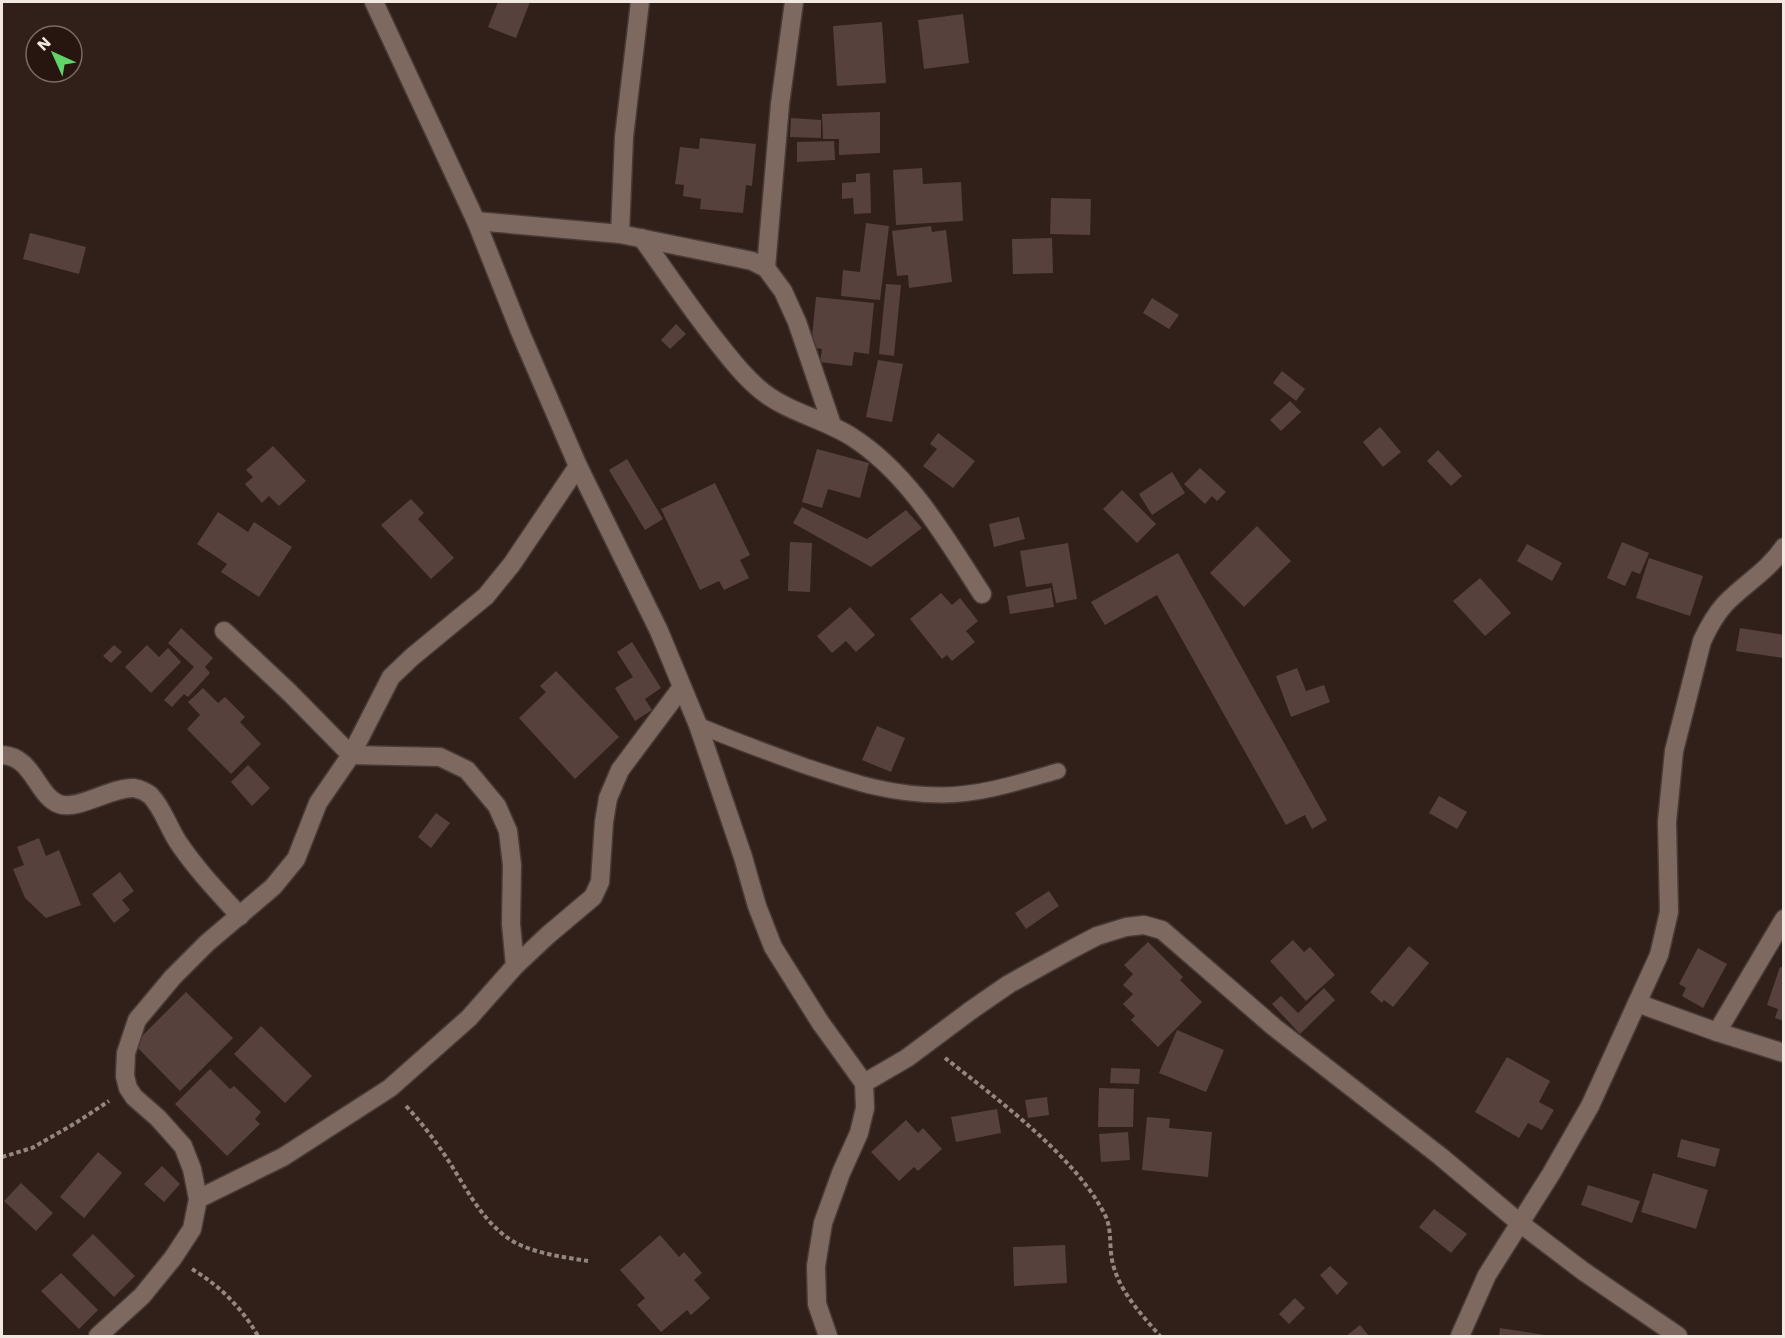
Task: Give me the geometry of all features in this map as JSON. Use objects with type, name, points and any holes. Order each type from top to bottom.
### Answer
[{"type":"street","points":[[374,2],[476,221],[521,334],[578,466],[659,631],[698,725],[743,857],[757,906],[773,947],[820,1022],[864,1083],[865,1108],[859,1133],[841,1173],[823,1223],[816,1266],[817,1304],[828,1336]]},
{"type":"street","points":[[620,234],[624,137],[640,2]]},
{"type":"street","points":[[766,268],[780,104],[794,2]]},
{"type":"street","points":[[476,221],[620,234],[753,261],[766,268],[783,291],[797,322],[832,425]]},
{"type":"street","points":[[642,238],[691,308],[735,365],[763,392],[797,413],[832,425],[854,438],[886,463],[920,503],[982,594]]},
{"type":"street","points":[[98,1336],[142,1296],[174,1258],[192,1229],[198,1199],[192,1169],[183,1146],[158,1118],[134,1097],[128,1088],[125,1076],[126,1053],[137,1020],[173,977],[207,943],[273,887],[296,859],[318,803],[351,755],[391,677],[411,657],[486,597],[512,564],[578,466]]},
{"type":"street","points":[[1460,1336],[1488,1275],[1521,1224],[1590,1106],[1659,956],[1669,912],[1666,822],[1674,751],[1702,640],[1725,604],[1763,572],[1784,547]]},
{"type":"street","points":[[224,631],[351,755],[440,757],[467,770],[497,806],[508,831],[512,865],[511,924],[515,966]]},
{"type":"street","points":[[198,1199],[283,1157],[390,1088],[469,1018],[515,966],[593,897],[600,882],[608,798],[620,770],[682,687]]},
{"type":"street","points":[[2,756],[8,756],[24,765],[50,797],[59,804],[72,805],[122,789],[137,788],[149,794],[160,808],[177,841],[201,874],[240,916]]},
{"type":"street","points":[[1717,1032],[1784,919]]},
{"type":"street","points":[[864,1083],[889,1070],[999,991],[1074,948],[1097,936],[1126,927],[1144,925],[1154,927],[1162,930],[1274,1027],[1440,1156],[1521,1224],[1583,1271],[1678,1336]]},
{"type":"street","points":[[1637,1003],[1784,1053]]},
{"type":"lane","points":[[698,725],[759,750],[858,785],[901,794],[944,795],[993,789],[1058,771]]},
{"type":"path","points":[[926,1044],[993,1095],[1039,1136],[1068,1165],[1093,1195],[1110,1228],[1112,1259],[1117,1276],[1138,1310],[1160,1336]]},
{"type":"path","points":[[2,1157],[32,1148],[74,1124],[128,1088]]},
{"type":"path","points":[[390,1088],[422,1123],[483,1214],[499,1231],[516,1243],[545,1254],[588,1261]]},
{"type":"path","points":[[174,1258],[222,1291],[238,1306],[258,1336]]},
{"type":"building","points":[[498,2],[530,2],[516,38],[488,27]]},
{"type":"building","points":[[963,14],[969,63],[924,69],[918,20]]},
{"type":"building","points":[[882,22],[886,83],[837,86],[833,26]]},
{"type":"building","points":[[880,112],[880,153],[839,155],[839,139],[823,139],[822,114]]},
{"type":"building","points":[[791,118],[821,120],[821,138],[790,137]]},
{"type":"building","points":[[700,138],[756,144],[752,186],[746,185],[743,213],[700,209],[701,199],[683,196],[684,185],[675,184],[680,147],[699,149]]},
{"type":"building","points":[[834,141],[835,160],[797,162],[797,142]]},
{"type":"building","points":[[922,168],[923,184],[961,182],[963,221],[896,225],[893,170]]},
{"type":"building","points":[[870,173],[871,213],[854,214],[853,198],[842,199],[842,183],[856,182],[856,174]]},
{"type":"building","points":[[1051,198],[1091,199],[1090,235],[1050,234]]},
{"type":"building","points":[[866,223],[889,226],[880,300],[841,296],[843,270],[860,272]]},
{"type":"building","points":[[931,226],[932,232],[946,230],[952,282],[909,288],[908,275],[897,276],[892,231]]},
{"type":"building","points":[[30,233],[86,247],[79,274],[23,259]]},
{"type":"building","points":[[1052,238],[1053,273],[1013,274],[1012,239]]},
{"type":"building","points":[[886,284],[901,285],[894,356],[879,354]]},
{"type":"building","points":[[816,297],[874,303],[869,354],[854,352],[852,366],[820,362],[822,349],[811,347]]},
{"type":"building","points":[[1152,298],[1179,315],[1169,329],[1143,313]]},
{"type":"building","points":[[676,324],[686,334],[670,349],[661,340]]},
{"type":"building","points":[[878,360],[903,364],[892,422],[866,417]]},
{"type":"building","points":[[1282,371],[1305,389],[1296,401],[1273,383]]},
{"type":"building","points":[[1290,401],[1301,412],[1281,431],[1270,420]]},
{"type":"building","points":[[1380,427],[1401,452],[1383,467],[1363,442]]},
{"type":"building","points":[[938,433],[975,461],[953,488],[923,466],[937,449],[930,444]]},
{"type":"building","points":[[273,446],[306,481],[279,506],[269,496],[262,503],[245,484],[253,477],[246,470]]},
{"type":"building","points":[[817,449],[869,463],[860,498],[828,489],[822,508],[802,502]]},
{"type":"building","points":[[1438,450],[1462,476],[1451,486],[1427,461]]},
{"type":"building","points":[[627,459],[663,519],[645,530],[609,470]]},
{"type":"building","points":[[1200,468],[1226,492],[1217,501],[1212,496],[1205,504],[1184,484]]},
{"type":"building","points":[[1172,472],[1185,493],[1152,515],[1139,494]]},
{"type":"building","points":[[715,483],[750,555],[740,560],[749,578],[724,590],[719,581],[700,590],[661,509]]},
{"type":"building","points":[[1122,490],[1156,524],[1137,543],[1103,509]]},
{"type":"building","points":[[411,499],[424,513],[418,519],[454,558],[431,579],[381,525]]},
{"type":"building","points":[[802,507],[867,539],[906,510],[922,528],[871,567],[793,523]]},
{"type":"building","points":[[218,512],[248,532],[254,522],[292,547],[259,597],[221,572],[227,564],[197,544]]},
{"type":"building","points":[[1019,517],[1025,539],[994,547],[989,524]]},
{"type":"building","points":[[1257,526],[1291,561],[1244,607],[1210,573]]},
{"type":"building","points":[[790,542],[812,543],[810,592],[788,591]]},
{"type":"building","points":[[1622,542],[1649,553],[1640,574],[1632,571],[1625,586],[1607,578]]},
{"type":"building","points":[[1068,543],[1077,599],[1056,603],[1052,583],[1026,587],[1020,551]]},
{"type":"building","points":[[1527,544],[1562,563],[1552,581],[1517,561]]},
{"type":"building","points":[[1178,553],[1327,820],[1312,829],[1305,815],[1286,825],[1157,595],[1105,625],[1091,602]]},
{"type":"building","points":[[1649,558],[1703,576],[1690,616],[1636,598]]},
{"type":"building","points":[[1480,578],[1511,613],[1485,636],[1453,601]]},
{"type":"building","points":[[1051,588],[1054,607],[1010,614],[1007,596]]},
{"type":"building","points":[[941,593],[952,605],[960,598],[978,621],[966,631],[975,642],[952,661],[947,655],[942,659],[910,619]]},
{"type":"building","points":[[850,607],[875,635],[856,652],[846,641],[832,653],[817,636]]},
{"type":"building","points":[[181,628],[213,658],[205,667],[210,673],[188,697],[184,694],[172,707],[164,700],[194,667],[168,643]]},
{"type":"building","points":[[1740,628],[1784,635],[1784,658],[1736,651]]},
{"type":"building","points":[[632,642],[661,688],[645,699],[652,710],[635,721],[615,688],[633,677],[617,652]]},
{"type":"building","points":[[114,645],[122,652],[111,663],[103,656]]},
{"type":"building","points":[[147,645],[159,657],[168,648],[181,662],[151,693],[125,667]]},
{"type":"building","points":[[1297,668],[1306,691],[1324,685],[1330,702],[1291,717],[1276,676]]},
{"type":"building","points":[[556,671],[619,737],[575,779],[519,718],[546,692],[540,686]]},
{"type":"building","points":[[203,688],[218,703],[225,697],[245,717],[240,722],[261,744],[231,774],[187,729],[200,715],[188,702]]},
{"type":"building","points":[[877,726],[905,738],[891,772],[862,760]]},
{"type":"building","points":[[248,765],[270,788],[252,806],[231,782]]},
{"type":"building","points":[[1439,796],[1467,812],[1457,829],[1429,813]]},
{"type":"building","points":[[436,813],[450,823],[431,848],[418,837]]},
{"type":"building","points":[[39,838],[46,856],[59,850],[81,905],[46,918],[25,898],[13,869],[24,865],[17,847]]},
{"type":"building","points":[[120,872],[134,891],[122,900],[130,910],[114,923],[92,894]]},
{"type":"building","points":[[1049,891],[1059,906],[1026,929],[1015,913]]},
{"type":"building","points":[[1293,940],[1304,952],[1310,947],[1335,975],[1306,1001],[1270,961]]},
{"type":"building","points":[[1148,942],[1183,977],[1180,980],[1202,1002],[1158,1047],[1131,1020],[1135,1016],[1123,1004],[1133,994],[1123,985],[1133,974],[1124,965]]},
{"type":"building","points":[[1409,946],[1429,963],[1393,1007],[1384,1000],[1382,1003],[1370,992]]},
{"type":"building","points":[[1698,948],[1727,964],[1703,1008],[1682,996],[1686,988],[1679,984]]},
{"type":"building","points":[[1780,967],[1784,968],[1784,1021],[1775,1018],[1778,1009],[1767,1005]]},
{"type":"building","points":[[1324,988],[1335,1000],[1300,1034],[1272,1004],[1281,996],[1298,1013]]},
{"type":"building","points":[[186,992],[233,1038],[180,1091],[134,1044]]},
{"type":"building","points":[[261,1026],[312,1076],[285,1103],[234,1054]]},
{"type":"building","points":[[1177,1030],[1224,1050],[1206,1092],[1159,1073]]},
{"type":"building","points":[[1507,1057],[1550,1081],[1539,1102],[1554,1110],[1542,1130],[1528,1123],[1519,1138],[1475,1112]]},
{"type":"building","points":[[1111,1068],[1140,1069],[1139,1084],[1110,1083]]},
{"type":"building","points":[[210,1069],[230,1089],[234,1086],[261,1112],[255,1119],[260,1124],[227,1156],[175,1104]]},
{"type":"building","points":[[1099,1088],[1134,1089],[1133,1127],[1098,1127]]},
{"type":"building","points":[[1047,1097],[1049,1115],[1028,1118],[1025,1100]]},
{"type":"building","points":[[997,1109],[1001,1133],[956,1142],[951,1117]]},
{"type":"building","points":[[1147,1117],[1170,1119],[1169,1128],[1212,1132],[1208,1177],[1142,1170]]},
{"type":"building","points":[[906,1120],[918,1133],[923,1128],[942,1149],[918,1171],[914,1167],[899,1181],[871,1152]]},
{"type":"building","points":[[1128,1132],[1130,1160],[1101,1162],[1099,1134]]},
{"type":"building","points":[[1681,1139],[1720,1149],[1715,1167],[1677,1157]]},
{"type":"building","points":[[98,1152],[122,1173],[84,1218],[60,1197]]},
{"type":"building","points":[[162,1166],[180,1184],[164,1202],[144,1184]]},
{"type":"building","points":[[1653,1173],[1708,1190],[1696,1229],[1641,1212]]},
{"type":"building","points":[[21,1183],[53,1213],[36,1231],[4,1201]]},
{"type":"building","points":[[1588,1185],[1640,1201],[1632,1223],[1581,1205]]},
{"type":"building","points":[[1434,1209],[1467,1234],[1451,1253],[1419,1227]]},
{"type":"building","points":[[93,1234],[135,1276],[114,1297],[72,1255]]},
{"type":"building","points":[[660,1235],[679,1257],[684,1252],[702,1273],[694,1280],[710,1298],[691,1315],[687,1310],[661,1332],[637,1305],[645,1298],[620,1270]]},
{"type":"building","points":[[1065,1245],[1067,1283],[1014,1286],[1013,1247]]},
{"type":"building","points":[[1330,1266],[1348,1283],[1337,1295],[1320,1275]]},
{"type":"building","points":[[61,1273],[98,1310],[79,1329],[41,1291]]},
{"type":"building","points":[[1295,1298],[1305,1308],[1289,1324],[1279,1314]]},
{"type":"building","points":[[1360,1325],[1369,1336],[1346,1336]]},
{"type":"building","points":[[1500,1328],[1545,1335],[1545,1336],[1499,1336]]}]
